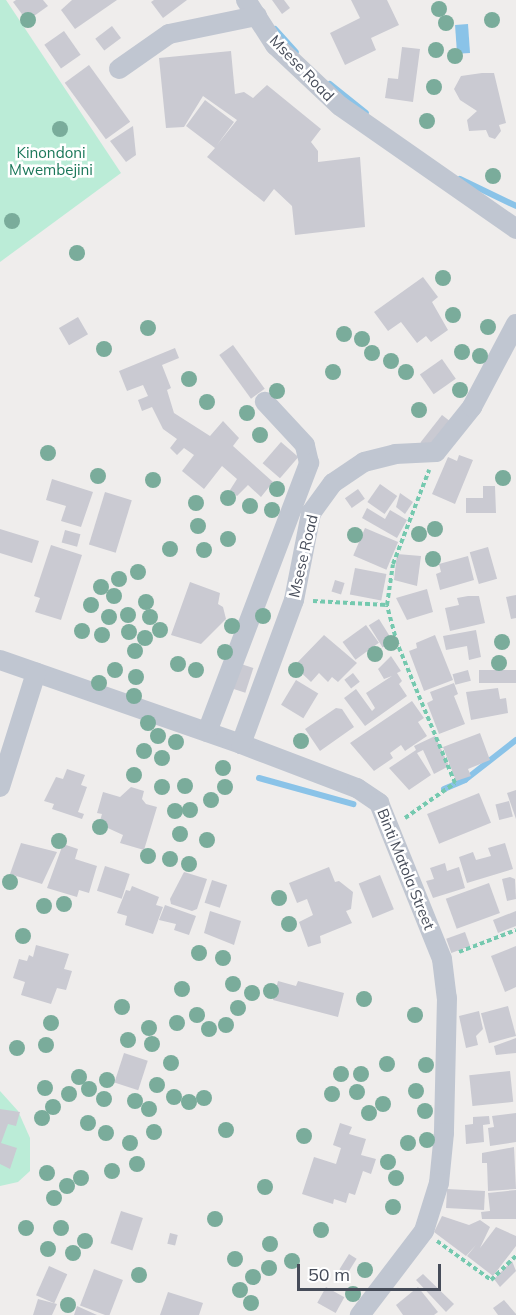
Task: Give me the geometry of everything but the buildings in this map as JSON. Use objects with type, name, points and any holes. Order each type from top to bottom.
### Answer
[{"type":"street","points":[[119,69],[169,34],[251,8]]},
{"type":"street","name":"Msese Road","points":[[251,8],[275,45],[339,106],[516,229]]},
{"type":"street","points":[[436,452],[472,407],[516,324]]},
{"type":"street","points":[[207,732],[309,463],[305,445],[265,402]]},
{"type":"street","name":"Msese Road","points":[[241,744],[294,600],[311,513],[333,483],[364,462],[395,454],[436,452]]},
{"type":"street","name":"Binti Matola Street","points":[[0,660],[241,744],[357,788],[380,803],[442,959],[447,998],[444,1132],[439,1183],[424,1232],[360,1315]]},
{"type":"street","points":[[0,787],[36,673]]},
{"type":"path","points":[[392,829],[455,783],[397,643],[387,605],[393,564],[436,452]]},
{"type":"path","points":[[294,600],[387,605]]},
{"type":"path","points":[[442,959],[516,930]]},
{"type":"path","points":[[424,1232],[491,1280],[516,1256]]},
{"type":"green space","name":"Kinondoni Mwembejini","points":[[0,0],[6,0],[121,173],[0,262]]},
{"type":"green space","points":[[0,1091],[18,1111],[30,1138],[30,1171],[18,1182],[0,1186]]},
{"type":"water","points":[[468,24],[470,53],[457,54],[455,25]]},
{"type":"waterway","points":[[275,29],[296,52]]},
{"type":"waterway","points":[[330,84],[366,113]]},
{"type":"waterway","points":[[460,179],[516,206]]},
{"type":"waterway","points":[[444,789],[465,780],[516,740]]},
{"type":"waterway","points":[[259,778],[353,804]]}]
